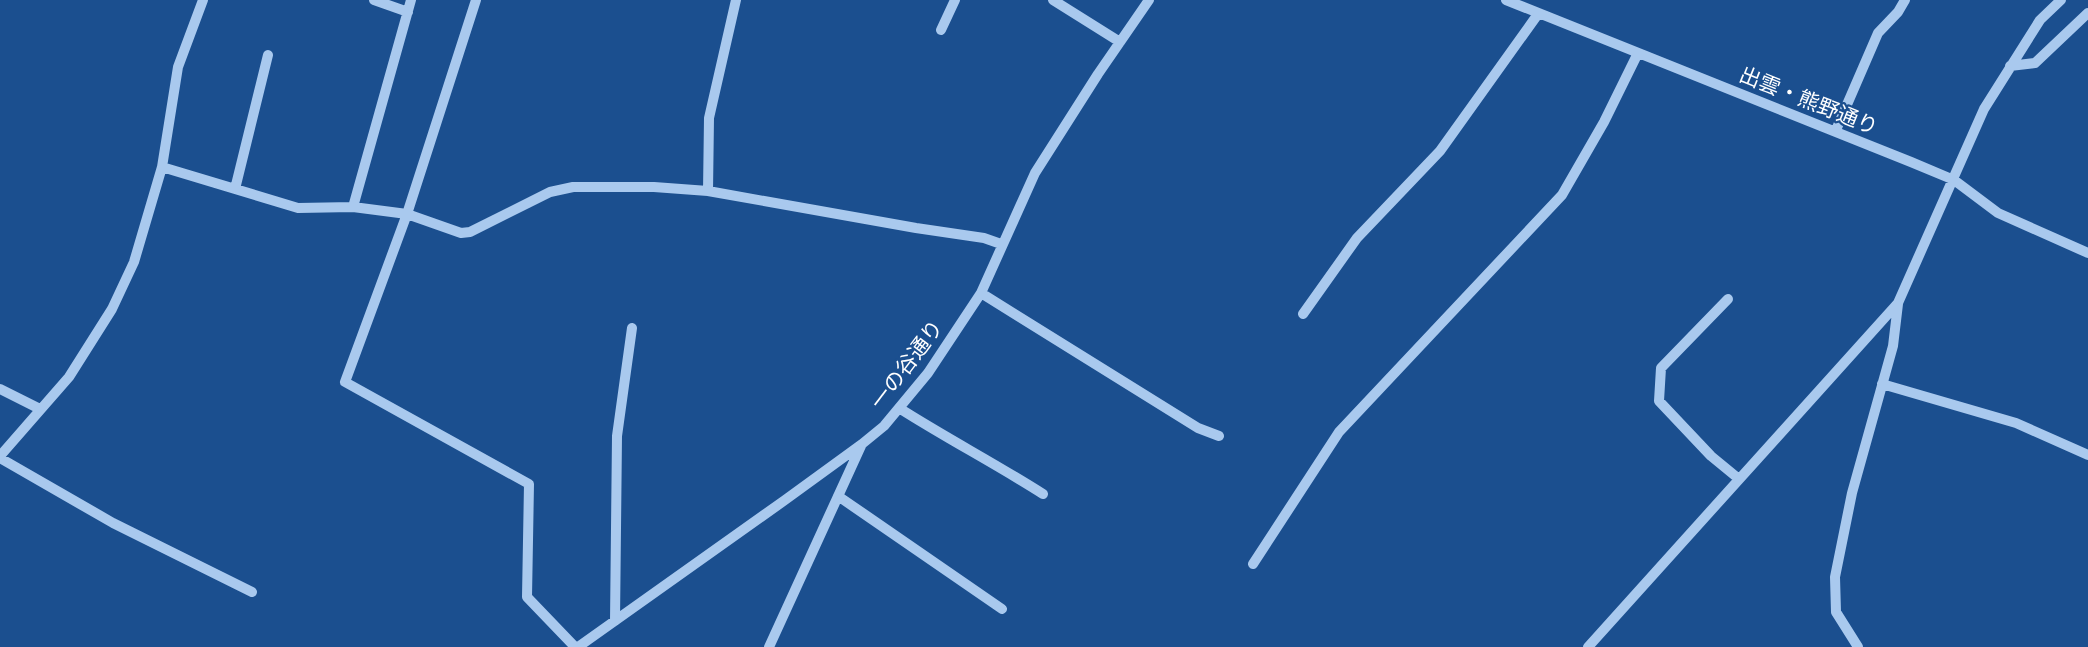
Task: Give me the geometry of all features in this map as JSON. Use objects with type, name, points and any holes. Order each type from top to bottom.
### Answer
[{"type":"street","points":[[202,0],[178,67],[162,167],[134,262],[112,309],[69,376],[0,457],[112,524],[252,592]]},
{"type":"street","points":[[374,0],[408,12]]},
{"type":"street","points":[[353,207],[411,0]]},
{"type":"street","points":[[476,0],[407,214],[345,382],[529,484],[527,597],[577,647]]},
{"type":"street","points":[[708,191],[709,118],[736,0]]},
{"type":"street","points":[[941,30],[955,0]]},
{"type":"street","points":[[1053,0],[1120,42]]},
{"type":"street","name":"一の谷通り","points":[[577,647],[884,426],[928,373],[981,293],[995,264],[1001,244],[1035,173],[1149,0]]},
{"type":"street","name":"出雲・熊野通り","points":[[1506,0],[1638,54],[1836,130],[1954,180],[1998,213],[2088,253]]},
{"type":"street","points":[[1836,130],[1878,33],[1898,12],[1905,0]]},
{"type":"street","points":[[1588,647],[1898,303],[1984,109],[2040,20],[2061,0]]},
{"type":"street","points":[[2010,66],[2035,63],[2088,13]]},
{"type":"street","points":[[1303,314],[1357,238],[1440,151],[1538,14]]},
{"type":"street","points":[[235,189],[268,54]]},
{"type":"street","points":[[1253,564],[1339,432],[1562,195],[1604,122],[1638,54]]},
{"type":"street","points":[[162,167],[298,208],[353,207],[407,214],[461,233],[470,232],[550,192],[573,187],[654,187],[708,191],[984,238],[1001,244]]},
{"type":"street","points":[[981,293],[1198,428],[1219,436]]},
{"type":"street","points":[[1728,298],[1661,368],[1659,401],[1711,456],[1739,479]]},
{"type":"street","points":[[1858,647],[1836,612],[1835,577],[1852,493],[1893,346],[1898,303]]},
{"type":"street","points":[[615,621],[617,436],[632,328]]},
{"type":"street","points":[[1882,384],[2016,423],[2088,455]]},
{"type":"street","points":[[0,389],[40,409]]},
{"type":"street","points":[[898,408],[957,444],[996,464],[1043,494]]},
{"type":"street","points":[[768,647],[862,444]]},
{"type":"street","points":[[838,496],[1002,609]]}]
